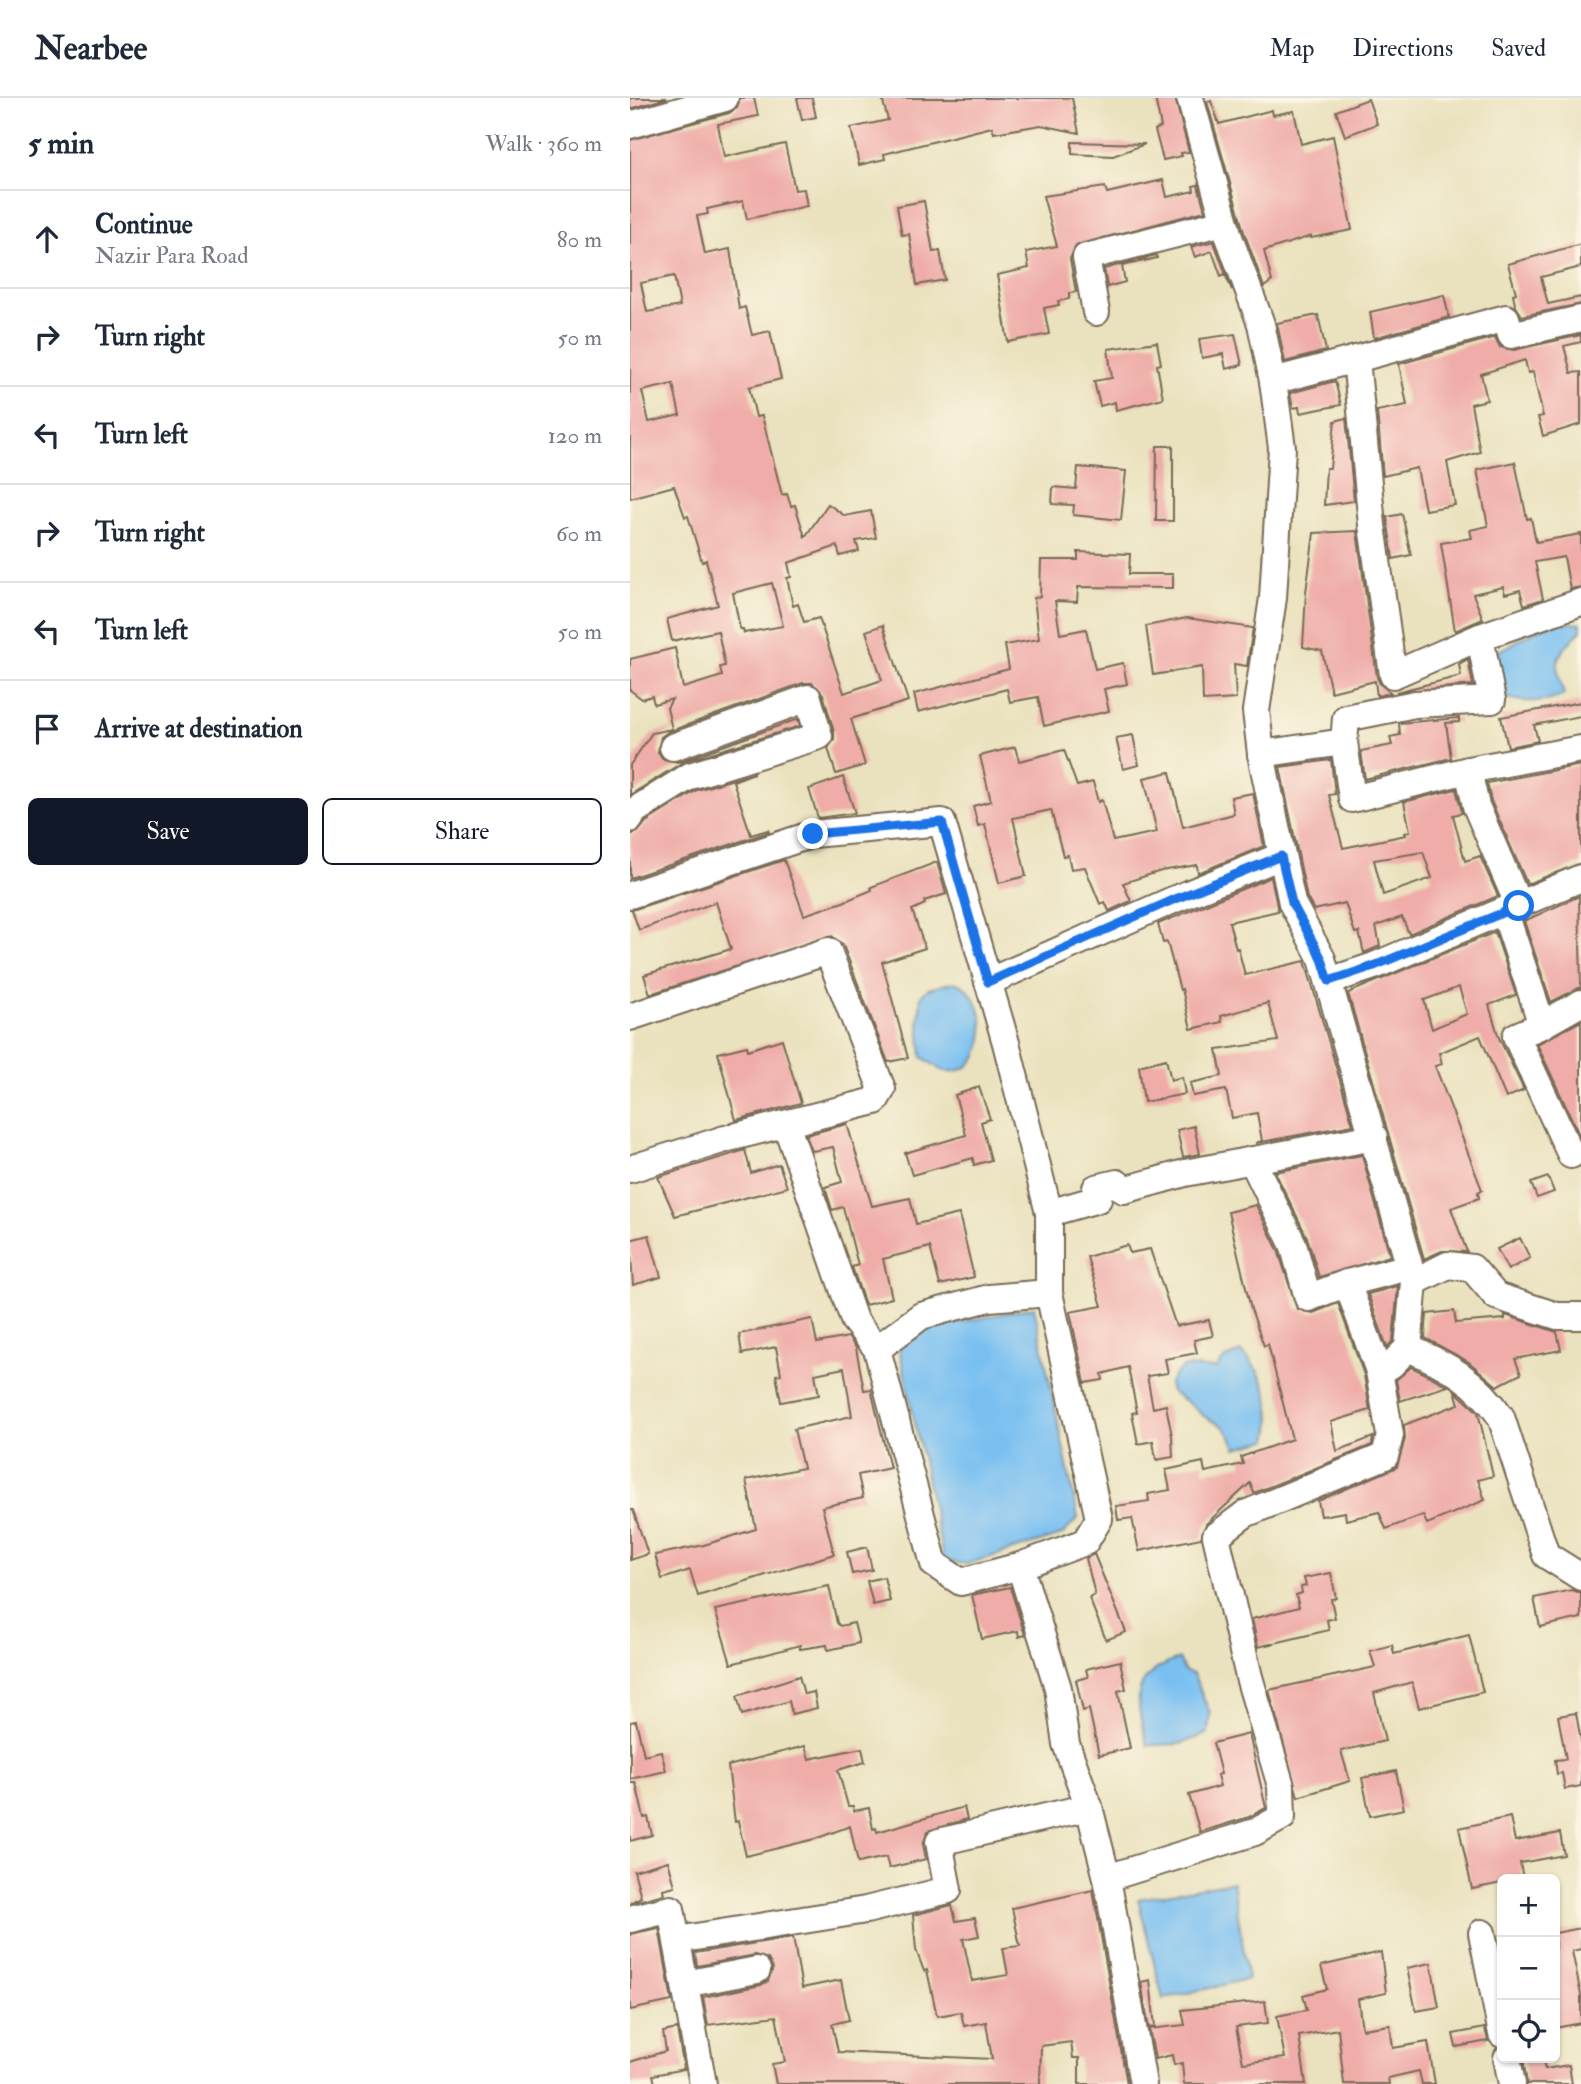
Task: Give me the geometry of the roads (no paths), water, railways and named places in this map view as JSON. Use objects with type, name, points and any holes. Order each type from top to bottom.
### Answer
[{"type":"street","points":[[630,125],[725,98]]},
{"type":"street","points":[[1190,98],[1224,222],[1261,324],[1273,382],[1282,448],[1273,598],[1256,711],[1261,754],[1292,903],[1322,959],[1412,1275],[1408,1348],[1391,1365],[1379,1371]]},
{"type":"street","points":[[1096,312],[1086,257],[1224,222]]},
{"type":"street","points":[[1273,382],[1506,318],[1511,335],[1581,319]]},
{"type":"street","points":[[1356,359],[1372,525],[1393,675],[1480,637],[1581,602]]},
{"type":"street","points":[[1480,637],[1492,700],[1415,704],[1346,718],[1344,742],[1352,799],[1468,770],[1581,749]]},
{"type":"street","points":[[630,820],[634,811],[690,776],[819,736],[808,698],[673,747]]},
{"type":"street","points":[[1261,754],[1344,742]]},
{"type":"street","points":[[1468,770],[1476,806],[1512,909],[1542,1025]]},
{"type":"street","points":[[630,895],[813,834],[942,822],[988,982],[1049,1213],[1049,1293],[1099,1519],[1085,1542],[1020,1566],[961,1582],[934,1564],[877,1349],[854,1320],[786,1124]]},
{"type":"street","points":[[988,982],[1173,900],[1281,856]]},
{"type":"street","points":[[1329,981],[1374,966],[1581,878]]},
{"type":"street","points":[[630,1017],[828,951],[882,1089],[875,1101],[630,1169]]},
{"type":"street","points":[[1571,1155],[1516,1036],[1581,1003]]},
{"type":"street","points":[[1049,1213],[1098,1199],[1096,1188],[1117,1183],[1124,1190],[1185,1173],[1374,1137]]},
{"type":"street","points":[[1252,1160],[1293,1244],[1308,1298],[1347,1283],[1412,1275],[1448,1265],[1472,1268],[1496,1296],[1519,1306],[1558,1317],[1581,1316]]},
{"type":"street","points":[[1107,1878],[1255,1832],[1282,1817],[1281,1786],[1249,1677],[1216,1536],[1245,1514],[1385,1456],[1391,1435],[1379,1371],[1347,1283]]},
{"type":"street","points":[[877,1349],[921,1316],[989,1298],[1049,1293]]},
{"type":"street","points":[[1408,1348],[1464,1376],[1489,1399],[1501,1417],[1546,1555],[1581,1577]]},
{"type":"street","points":[[1020,1566],[1058,1688],[1066,1744],[1089,1807],[1107,1878],[1143,2084]]},
{"type":"street","points":[[677,1940],[866,1910],[948,1891],[939,1842],[1089,1807]]},
{"type":"street","points":[[630,1919],[671,1909],[703,2084]]},
{"type":"street","points":[[1482,1933],[1497,2009]]},
{"type":"street","points":[[685,1984],[757,1970]]},
{"type":"street","points":[[1508,2063],[1512,2084]]},
{"type":"water","points":[[1559,622],[1581,624],[1581,630],[1559,659],[1558,673],[1564,695],[1549,700],[1531,701],[1498,695],[1494,674],[1497,652],[1541,628]]},
{"type":"water","points":[[954,982],[967,989],[976,1001],[981,1016],[982,1033],[980,1049],[973,1061],[961,1070],[945,1071],[922,1057],[919,1023],[921,996],[928,989]]},
{"type":"water","points":[[1034,1307],[1078,1518],[1062,1535],[967,1564],[944,1561],[899,1348],[930,1329]]},
{"type":"water","points":[[1241,1352],[1263,1381],[1271,1417],[1268,1440],[1236,1448],[1223,1427],[1171,1392],[1169,1384],[1184,1367],[1216,1368],[1225,1358]]},
{"type":"water","points":[[1179,1659],[1184,1671],[1193,1674],[1210,1713],[1208,1733],[1181,1744],[1147,1745],[1140,1716],[1139,1693],[1150,1674]]},
{"type":"water","points":[[1233,1882],[1248,1979],[1163,1999],[1138,1899]]}]
